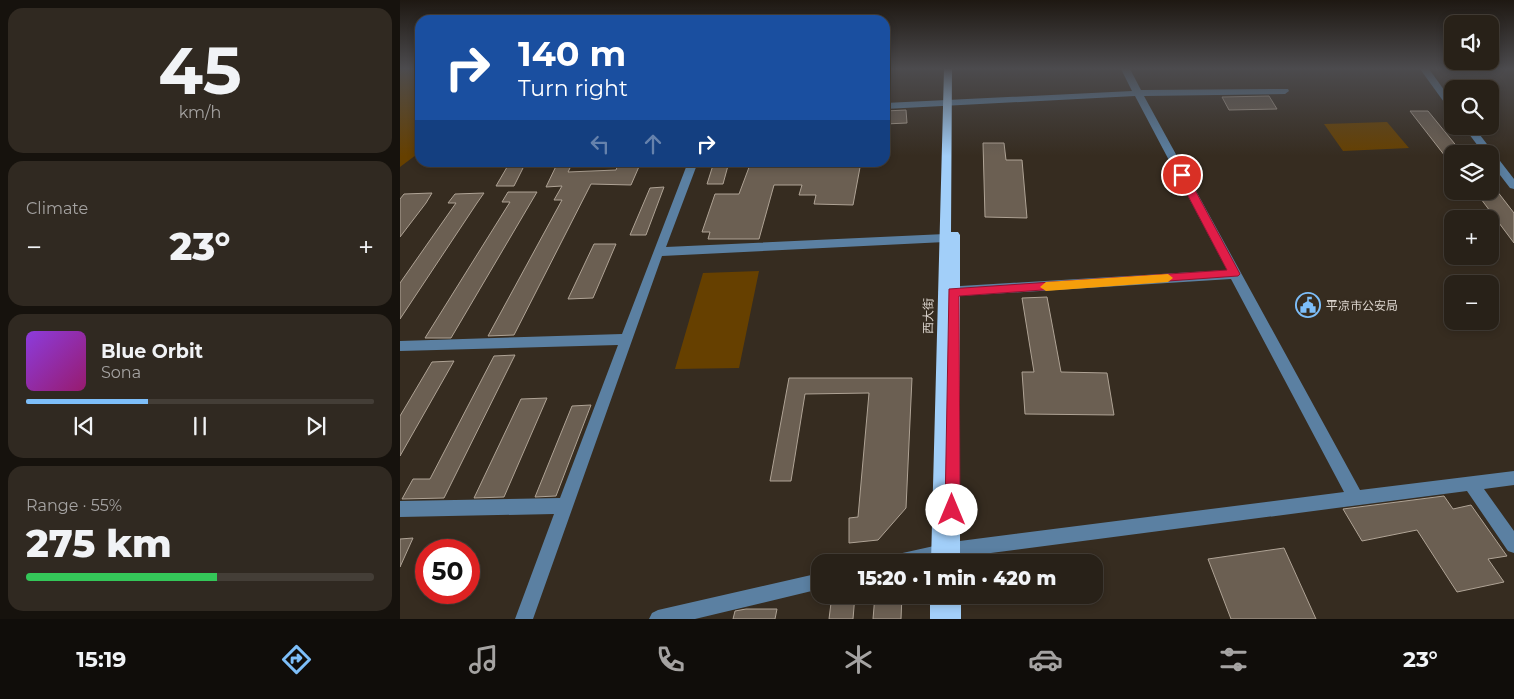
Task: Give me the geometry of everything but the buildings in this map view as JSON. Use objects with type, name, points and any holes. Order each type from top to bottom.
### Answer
[{"type":"main road","name":"西大街","points":[[946,554],[951,98]]},
{"type":"main road","name":"西大街","points":[[949,292],[945,238],[951,98]]},
{"type":"main road","points":[[938,619],[939,604]]},
{"type":"main road","points":[[952,604],[952,619]]},
{"type":"street","points":[[890,106],[1057,98]]},
{"type":"street","points":[[1140,98],[1356,500]]},
{"type":"street","points":[[1475,135],[1483,145]]},
{"type":"street","points":[[1499,166],[1514,186]]},
{"type":"street","points":[[524,619],[658,252],[691,167]]},
{"type":"street","points":[[658,252],[945,238]]},
{"type":"street","points":[[949,292],[1235,274]]},
{"type":"street","points":[[400,346],[626,339]]},
{"type":"street","points":[[968,554],[1514,478]]},
{"type":"street","points":[[1471,484],[1514,545]]},
{"type":"street","points":[[400,509],[565,506]]},
{"type":"street","points":[[658,619],[811,583]]},
{"type":"shaded area","points":[[400,98],[415,98],[415,156],[400,167]]},
{"type":"shaded area","points":[[1387,122],[1409,148],[1343,151],[1324,124]]},
{"type":"shaded area","points":[[759,271],[739,368],[675,369],[703,273]]},
{"type":"slow traffic","points":[[1046,287],[1168,278]]},
{"type":"place","name":"平凉市公安局","points":[[1308,305]]},
{"type":"route","points":[[952,510],[953,292],[1235,274],[1182,175]]}]
